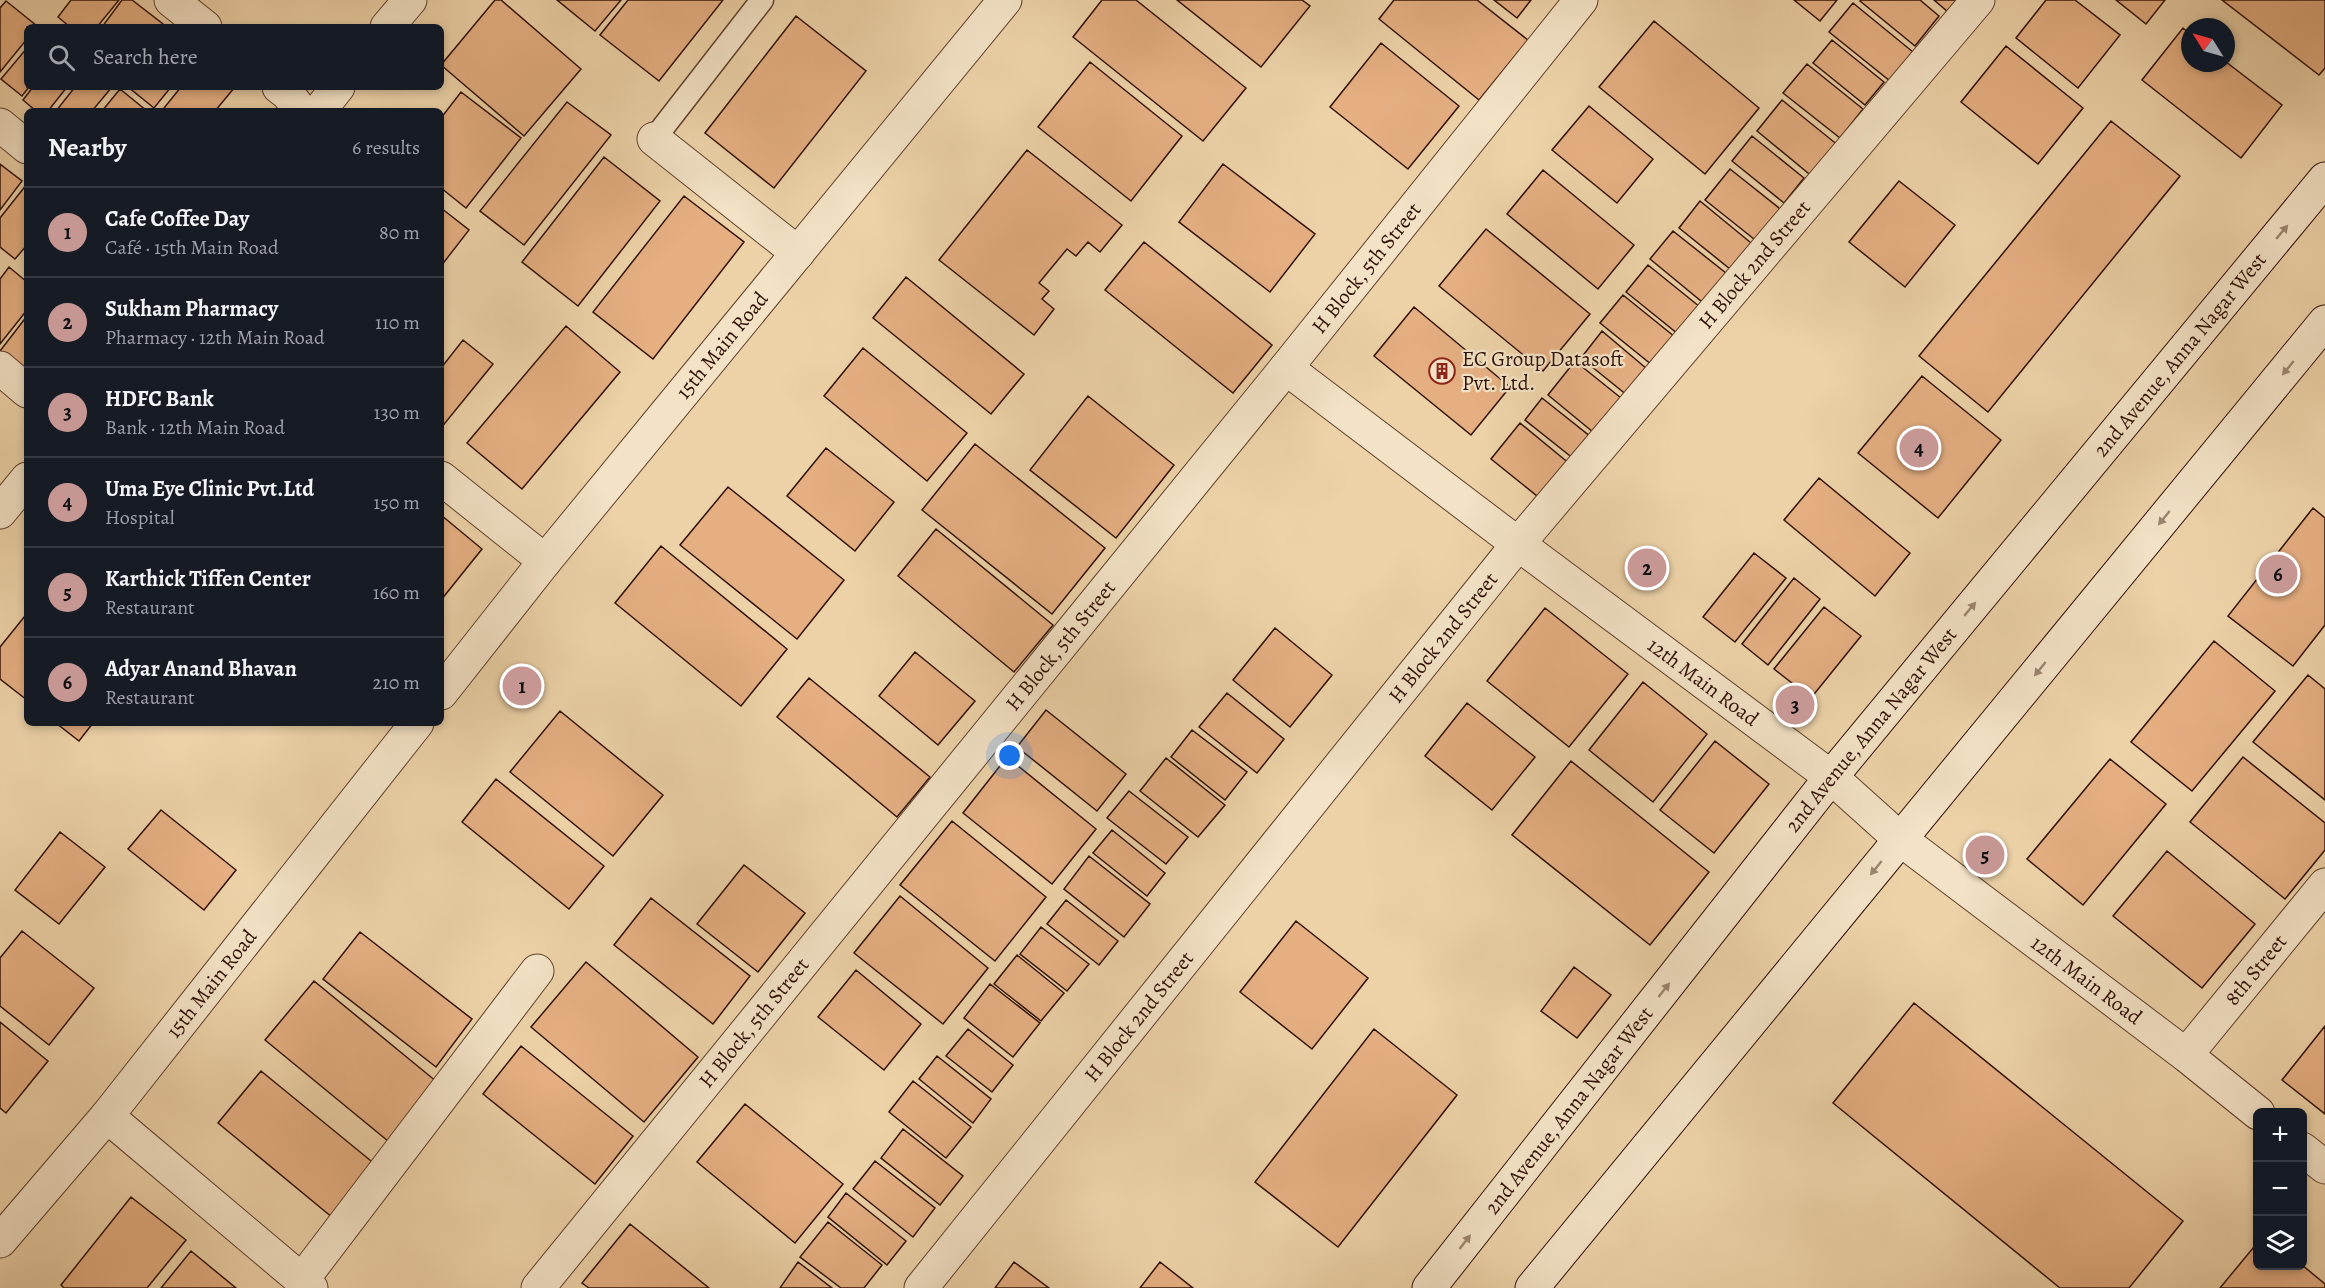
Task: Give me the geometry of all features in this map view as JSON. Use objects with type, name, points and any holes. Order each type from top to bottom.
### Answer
[{"type":"street","points":[[171,0],[201,24]]},
{"type":"street","points":[[390,24],[410,0]]},
{"type":"street","name":"15th Main Road","points":[[444,689],[545,561],[1005,0]]},
{"type":"street","name":"H Block, 5th Street","points":[[538,1288],[1286,368],[1581,0]]},
{"type":"street","name":"H Block 2nd Street","points":[[921,1288],[1518,544],[1978,0]]},
{"type":"street","points":[[283,90],[299,108]]},
{"type":"street","points":[[321,108],[336,90]]},
{"type":"street","points":[[0,125],[24,145]]},
{"type":"street","points":[[654,139],[798,254]]},
{"type":"street","name":"2nd Avenue, Anna Nagar West","points":[[1429,1288],[1831,777],[2325,179]]},
{"type":"street","points":[[1532,1288],[2325,322]]},
{"type":"street","points":[[0,368],[24,388]]},
{"type":"street","name":"12th Main Road","points":[[1286,368],[1831,777],[1899,839],[2187,1055],[2253,1109]]},
{"type":"street","points":[[444,480],[545,561]]},
{"type":"street","points":[[0,512],[24,482]]},
{"type":"street","name":"15th Main Road","points":[[0,1241],[107,1116],[415,726]]},
{"type":"street","name":"8th Street","points":[[2187,1055],[2325,885]]},
{"type":"street","points":[[107,1116],[307,1284],[537,971]]},
{"type":"street","points":[[2307,1153],[2325,1167]]},
{"type":"lane","points":[[654,139],[762,0]]},
{"type":"building","points":[[71,0],[119,0],[99,24],[66,24],[58,17]]},
{"type":"building","points":[[122,0],[132,0],[163,24],[104,24]]},
{"type":"building","points":[[495,0],[501,0],[581,69],[524,136],[444,68],[444,61]]},
{"type":"building","points":[[557,0],[621,0],[595,31]]},
{"type":"building","points":[[628,0],[723,0],[659,81],[600,35]]},
{"type":"building","points":[[1102,0],[1136,0],[1246,88],[1203,141],[1073,37]]},
{"type":"building","points":[[1177,0],[1302,0],[1310,6],[1261,67]]},
{"type":"building","points":[[1394,0],[1477,0],[1528,40],[1479,100],[1379,19]]},
{"type":"building","points":[[1494,0],[1531,0],[1517,18]]},
{"type":"building","points":[[1794,0],[1837,0],[1820,21]]},
{"type":"building","points":[[1861,0],[1920,0],[1939,16],[1915,46]]},
{"type":"building","points":[[1934,0],[1958,0],[1948,12]]},
{"type":"building","points":[[2046,0],[2075,0],[2120,35],[2078,88],[2016,38]]},
{"type":"building","points":[[2116,0],[2165,0],[2146,24]]},
{"type":"building","points":[[2222,0],[2325,0],[2325,68],[2319,75]]},
{"type":"building","points":[[6,1],[35,24],[24,24],[24,43],[0,72],[0,8]]},
{"type":"building","points":[[1853,3],[1913,52],[1890,81],[1829,32]]},
{"type":"building","points":[[796,16],[866,71],[774,188],[705,133]]},
{"type":"building","points":[[1654,21],[1759,108],[1705,174],[1599,87]]},
{"type":"building","points":[[2181,31],[2181,72],[2235,72],[2235,69],[2282,105],[2241,158],[2142,80]]},
{"type":"building","points":[[1832,40],[1884,82],[1865,105],[1813,63]]},
{"type":"building","points":[[1381,43],[1459,106],[1408,169],[1330,107]]},
{"type":"building","points":[[2006,46],[2083,108],[2038,164],[1961,102]]},
{"type":"building","points":[[24,52],[24,90],[27,90],[22,96],[1,79]]},
{"type":"building","points":[[1090,62],[1182,136],[1131,201],[1038,127]]},
{"type":"building","points":[[1807,64],[1863,109],[1840,138],[1783,93]]},
{"type":"building","points":[[31,90],[65,90],[50,108],[32,108],[23,100]]},
{"type":"building","points":[[73,90],[110,90],[94,108],[58,108]]},
{"type":"building","points":[[121,90],[143,108],[104,108]]},
{"type":"building","points":[[132,90],[169,90],[154,108]]},
{"type":"building","points":[[179,90],[232,90],[218,108],[164,108]]},
{"type":"building","points":[[461,92],[521,138],[466,208],[444,190],[444,114]]},
{"type":"building","points":[[1782,100],[1839,146],[1814,178],[1757,131]]},
{"type":"building","points":[[567,102],[611,135],[524,245],[480,211]]},
{"type":"building","points":[[1589,106],[1653,159],[1617,203],[1552,150]]},
{"type":"building","points":[[2111,121],[2180,176],[1988,412],[1919,356]]},
{"type":"building","points":[[1752,136],[1804,178],[1784,203],[1732,161]]},
{"type":"building","points":[[1027,150],[1122,225],[1100,252],[1088,242],[1076,256],[1067,249],[1039,283],[1049,291],[1042,299],[1054,309],[1034,335],[939,260]]},
{"type":"building","points":[[604,157],[660,201],[578,306],[522,262]]},
{"type":"building","points":[[0,164],[22,181],[0,210]]},
{"type":"building","points":[[1223,164],[1315,234],[1270,292],[1179,222]]},
{"type":"building","points":[[1730,169],[1784,212],[1759,243],[1705,200]]},
{"type":"building","points":[[1543,170],[1634,245],[1598,289],[1507,214]]},
{"type":"building","points":[[1899,181],[1955,225],[1905,287],[1849,242]]},
{"type":"building","points":[[24,188],[24,248],[15,259],[0,247],[0,218]]},
{"type":"building","points":[[684,196],[744,242],[653,359],[593,312]]},
{"type":"building","points":[[1700,201],[1756,247],[1735,273],[1679,228]]},
{"type":"building","points":[[444,210],[469,230],[444,262]]},
{"type":"building","points":[[1486,229],[1590,314],[1543,371],[1439,286]]},
{"type":"building","points":[[1673,231],[1731,277],[1707,306],[1650,259]]},
{"type":"building","points":[[1144,242],[1272,345],[1233,393],[1105,290]]},
{"type":"building","points":[[1648,265],[1705,311],[1683,338],[1626,292]]},
{"type":"building","points":[[9,267],[24,280],[24,314],[0,344],[0,279]]},
{"type":"building","points":[[906,277],[1024,374],[991,414],[873,318]]},
{"type":"building","points":[[1623,295],[1680,341],[1657,369],[1600,323]]},
{"type":"building","name":"EC Group Datasoft Pvt. Ltd.","points":[[1414,307],[1510,387],[1471,435],[1374,356]]},
{"type":"building","points":[[24,320],[24,373],[0,354]]},
{"type":"building","points":[[566,326],[620,372],[522,489],[467,443]]},
{"type":"building","points":[[1602,331],[1653,374],[1633,400],[1581,358]]},
{"type":"building","points":[[463,340],[493,364],[444,424],[444,364]]},
{"type":"building","points":[[863,348],[967,433],[927,481],[824,396]]},
{"type":"building","points":[[1575,361],[1626,402],[1599,437],[1548,395]]},
{"type":"building","points":[[1922,376],[2001,440],[1938,518],[1858,453]]},
{"type":"building","points":[[1088,396],[1174,465],[1116,538],[1030,470]]},
{"type":"building","points":[[1542,398],[1596,441],[1579,463],[1525,420]]},
{"type":"building","points":[[1520,423],[1576,469],[1547,504],[1491,459]]},
{"type":"building","points":[[975,444],[1105,548],[1052,614],[922,510]]},
{"type":"building","points":[[826,448],[894,502],[855,551],[787,496]]},
{"type":"building","points":[[1819,478],[1910,553],[1875,596],[1784,520]]},
{"type":"building","points":[[728,487],[844,580],[797,639],[680,545]]},
{"type":"building","points":[[2313,508],[2325,518],[2325,625],[2293,666],[2228,616]]},
{"type":"building","points":[[444,517],[482,549],[444,596]]},
{"type":"building","points":[[936,529],[1053,625],[1014,672],[898,576]]},
{"type":"building","points":[[661,546],[787,649],[741,706],[615,603]]},
{"type":"building","points":[[1754,553],[1786,578],[1735,642],[1703,617]]},
{"type":"building","points":[[1794,578],[1820,599],[1768,665],[1742,644]]},
{"type":"building","points":[[1824,607],[1861,636],[1811,698],[1774,669]]},
{"type":"building","points":[[1545,608],[1628,674],[1569,747],[1487,681]]},
{"type":"building","points":[[24,617],[24,698],[0,679],[0,647]]},
{"type":"building","points":[[1275,628],[1332,675],[1290,727],[1233,680]]},
{"type":"building","points":[[2214,641],[2275,691],[2192,791],[2131,742]]},
{"type":"building","points":[[915,652],[975,701],[938,745],[879,696]]},
{"type":"building","points":[[2308,675],[2325,689],[2325,800],[2253,742]]},
{"type":"building","points":[[809,678],[930,777],[897,817],[777,717]]},
{"type":"building","points":[[1643,682],[1707,734],[1653,802],[1589,750]]},
{"type":"building","points":[[1227,693],[1284,739],[1257,773],[1199,727]]},
{"type":"building","points":[[1467,703],[1535,757],[1492,810],[1425,756]]},
{"type":"building","points":[[1046,710],[1126,774],[1097,811],[1017,747]]},
{"type":"building","points":[[560,711],[663,795],[613,856],[510,772]]},
{"type":"building","points":[[60,726],[91,726],[79,741]]},
{"type":"building","points":[[1192,730],[1247,772],[1225,800],[1171,757]]},
{"type":"building","points":[[1715,741],[1769,784],[1714,853],[1660,810]]},
{"type":"building","points":[[1007,757],[1096,829],[1052,884],[963,813]]},
{"type":"building","points":[[2243,757],[2325,823],[2325,850],[2285,899],[2190,822]]},
{"type":"building","points":[[1166,758],[1225,805],[1198,837],[1140,791]]},
{"type":"building","points":[[2110,759],[2166,804],[2083,905],[2027,859]]},
{"type":"building","points":[[1571,761],[1709,872],[1650,945],[1512,835]]},
{"type":"building","points":[[496,779],[604,866],[569,909],[462,822]]},
{"type":"building","points":[[1129,791],[1188,837],[1166,864],[1107,818]]},
{"type":"building","points":[[161,810],[236,870],[204,910],[128,849]]},
{"type":"building","points":[[952,821],[1046,897],[995,961],[900,885]]},
{"type":"building","points":[[1112,830],[1165,873],[1147,896],[1093,853]]},
{"type":"building","points":[[60,832],[105,867],[59,924],[15,890]]},
{"type":"building","points":[[2167,851],[2255,924],[2202,988],[2113,916]]},
{"type":"building","points":[[1089,856],[1150,904],[1124,937],[1064,889]]},
{"type":"building","points":[[744,865],[805,913],[758,972],[697,924]]},
{"type":"building","points":[[900,896],[988,968],[943,1024],[854,953]]},
{"type":"building","points":[[651,898],[750,976],[713,1024],[614,945]]},
{"type":"building","points":[[1066,900],[1118,941],[1099,965],[1047,924]]},
{"type":"building","points":[[1296,921],[1368,978],[1312,1049],[1240,992]]},
{"type":"building","points":[[1041,927],[1089,964],[1067,991],[1020,954]]},
{"type":"building","points":[[22,931],[94,988],[49,1045],[0,1006],[0,958]]},
{"type":"building","points":[[360,932],[472,1019],[436,1067],[323,979]]},
{"type":"building","points":[[1017,955],[1064,993],[1041,1021],[994,984]]},
{"type":"building","points":[[586,962],[698,1057],[644,1122],[531,1027]]},
{"type":"building","points":[[1574,967],[1611,995],[1577,1038],[1541,1011]]},
{"type":"building","points":[[856,970],[921,1024],[884,1070],[818,1017]]},
{"type":"building","points":[[314,981],[437,1082],[388,1141],[265,1040]]},
{"type":"building","points":[[990,984],[1040,1023],[1013,1057],[964,1018]]},
{"type":"building","points":[[1914,1003],[2183,1221],[2129,1288],[2060,1288],[1833,1103]]},
{"type":"building","points":[[0,1022],[48,1061],[6,1113],[0,1108]]},
{"type":"building","points":[[2325,1026],[2325,1114],[2282,1080]]},
{"type":"building","points":[[968,1029],[1013,1065],[992,1092],[946,1056]]},
{"type":"building","points":[[1374,1029],[1457,1095],[1338,1247],[1255,1182]]},
{"type":"building","points":[[521,1046],[633,1136],[595,1184],[483,1094]]},
{"type":"building","points":[[937,1056],[991,1099],[973,1123],[919,1079]]},
{"type":"building","points":[[261,1071],[376,1165],[333,1218],[218,1123]]},
{"type":"building","points":[[913,1081],[971,1127],[946,1158],[889,1112]]},
{"type":"building","points":[[745,1104],[843,1184],[795,1243],[697,1162]]},
{"type":"building","points":[[903,1129],[963,1176],[940,1205],[881,1158]]},
{"type":"building","points":[[875,1161],[935,1208],[913,1237],[853,1189]]},
{"type":"building","points":[[846,1193],[906,1241],[887,1265],[828,1217]]},
{"type":"building","points":[[131,1197],[186,1240],[147,1288],[64,1288],[61,1285]]},
{"type":"building","points":[[828,1222],[882,1265],[864,1288],[841,1288],[800,1257]]},
{"type":"building","points":[[630,1224],[709,1288],[589,1288],[582,1283]]},
{"type":"building","points":[[2253,1248],[2253,1270],[2307,1269],[2325,1284],[2325,1288],[2220,1288]]},
{"type":"building","points":[[191,1251],[236,1288],[161,1288]]},
{"type":"building","points":[[798,1262],[832,1288],[780,1288]]},
{"type":"building","points":[[1014,1262],[1049,1288],[995,1288]]},
{"type":"building","points":[[1160,1262],[1193,1288],[1140,1288]]},
{"type":"place","name":"EC Group Datasoft Pvt. Ltd.","points":[[1442,371]]},
{"type":"place","name":"Uma Eye Clinic Pvt.Ltd","points":[[1919,448]]},
{"type":"place","name":"Sukham Pharmacy","points":[[1647,568]]},
{"type":"place","name":"Adyar Anand Bhavan","points":[[2278,574]]},
{"type":"place","name":"Cafe Coffee Day","points":[[522,686]]},
{"type":"place","name":"HDFC Bank","points":[[1795,705]]},
{"type":"place","name":"Karthick Tiffen Center","points":[[1985,855]]}]
